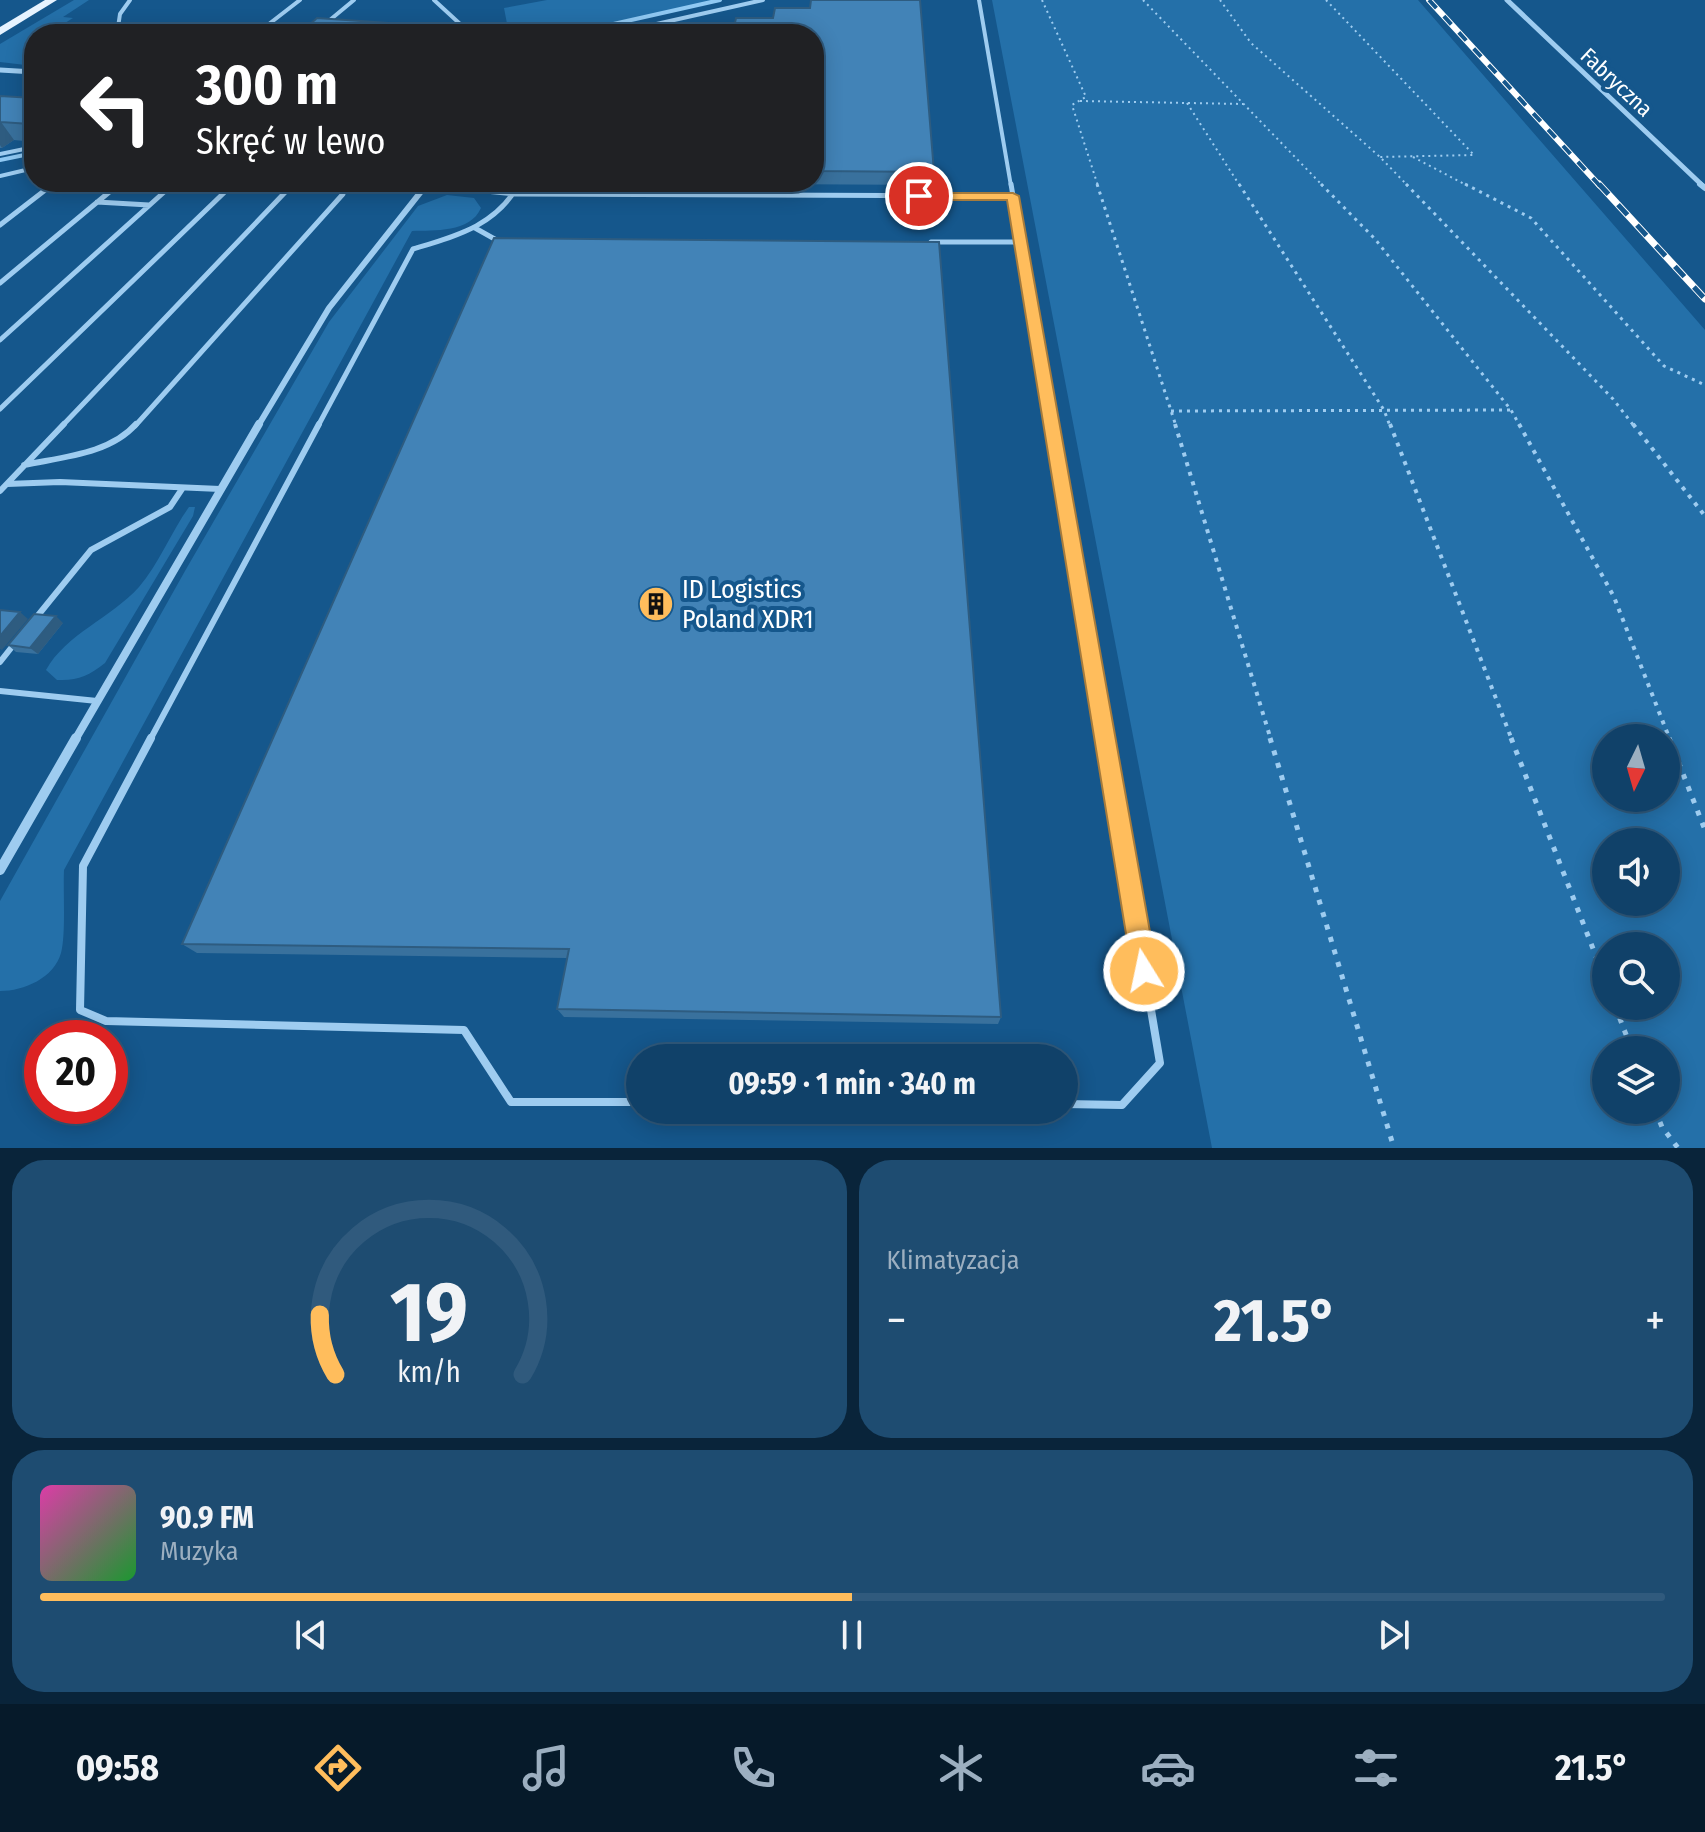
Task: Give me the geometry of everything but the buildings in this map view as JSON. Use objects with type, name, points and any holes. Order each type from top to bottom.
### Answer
[{"type":"main road","points":[[0,32],[52,0]]},
{"type":"street","name":"Fabryczna","points":[[1507,0],[1705,188]]},
{"type":"street","points":[[0,70],[24,71]]},
{"type":"street","points":[[0,870],[220,489],[329,308],[420,192]]},
{"type":"lane","points":[[118,24],[120,14],[130,0]]},
{"type":"lane","points":[[270,24],[300,0]]},
{"type":"lane","points":[[325,24],[354,0]]},
{"type":"lane","points":[[434,0],[460,24]]},
{"type":"lane","points":[[656,24],[763,0]]},
{"type":"lane","points":[[979,0],[1160,1063],[1122,1105],[1078,1104]]},
{"type":"lane","points":[[0,154],[24,149]]},
{"type":"lane","points":[[0,176],[24,170]]},
{"type":"lane","points":[[0,225],[42,192]]},
{"type":"lane","points":[[0,283],[108,192]]},
{"type":"lane","points":[[0,340],[164,192]]},
{"type":"lane","points":[[0,409],[225,192]]},
{"type":"lane","points":[[0,491],[285,192]]},
{"type":"lane","points":[[24,465],[101,448],[126,436],[343,192]]},
{"type":"lane","points":[[499,192],[1013,196]]},
{"type":"lane","points":[[515,194],[495,219],[413,249],[83,866],[80,1010],[106,1021],[464,1030],[511,1102],[626,1102]]},
{"type":"lane","points":[[96,202],[149,205]]},
{"type":"lane","points":[[475,228],[499,242],[514,242]]},
{"type":"lane","points":[[926,242],[1020,242]]},
{"type":"lane","points":[[7,484],[60,482],[220,489]]},
{"type":"lane","points":[[26,630],[91,550],[170,507],[182,489]]},
{"type":"lane","points":[[0,662],[17,640]]},
{"type":"lane","points":[[0,691],[97,701]]},
{"type":"path","points":[[1042,0],[1086,97],[1072,105],[1171,411],[1394,1148]]},
{"type":"path","points":[[1143,0],[1375,239],[1511,410],[1614,597],[1705,830]]},
{"type":"path","points":[[1220,0],[1251,43],[1380,157],[1613,399],[1705,516]]},
{"type":"path","points":[[1326,0],[1474,155],[1380,157]]},
{"type":"path","points":[[1078,101],[1245,104]]},
{"type":"path","points":[[1187,103],[1384,410],[1592,946]]},
{"type":"path","points":[[1413,157],[1531,218],[1664,366],[1705,385]]},
{"type":"path","points":[[1171,411],[1511,410]]},
{"type":"path","points":[[1661,1124],[1678,1148]]},
{"type":"shaded area","points":[[74,0],[89,0],[63,17],[73,18],[66,24],[34,24]]},
{"type":"shaded area","points":[[547,0],[720,0],[606,24],[507,24],[504,8]]},
{"type":"shaded area","points":[[992,0],[1418,0],[1705,330],[1705,1148],[1212,1148]]},
{"type":"shaded area","points":[[24,30],[24,65],[0,62],[0,44]]},
{"type":"shaded area","points":[[447,195],[474,198],[481,208],[469,222],[460,226],[412,231],[64,870],[63,935],[57,962],[45,976],[28,986],[0,991],[0,901],[185,571],[329,322],[418,206]]},
{"type":"shaded area","points":[[189,507],[195,507],[193,516],[105,663],[82,677],[57,680],[46,670],[55,657],[139,587]]},
{"type":"waterway","points":[[613,24],[720,0]]},
{"type":"waterway","points":[[0,160],[24,155]]},
{"type":"railway","points":[[1429,0],[1600,186]]},
{"type":"railway","points":[[1599,184],[1705,299]]},
{"type":"place","name":"ID Logistics Poland XDR1","points":[[656,604]]},
{"type":"route","points":[[919,196],[1013,196],[1144,971]]}]
